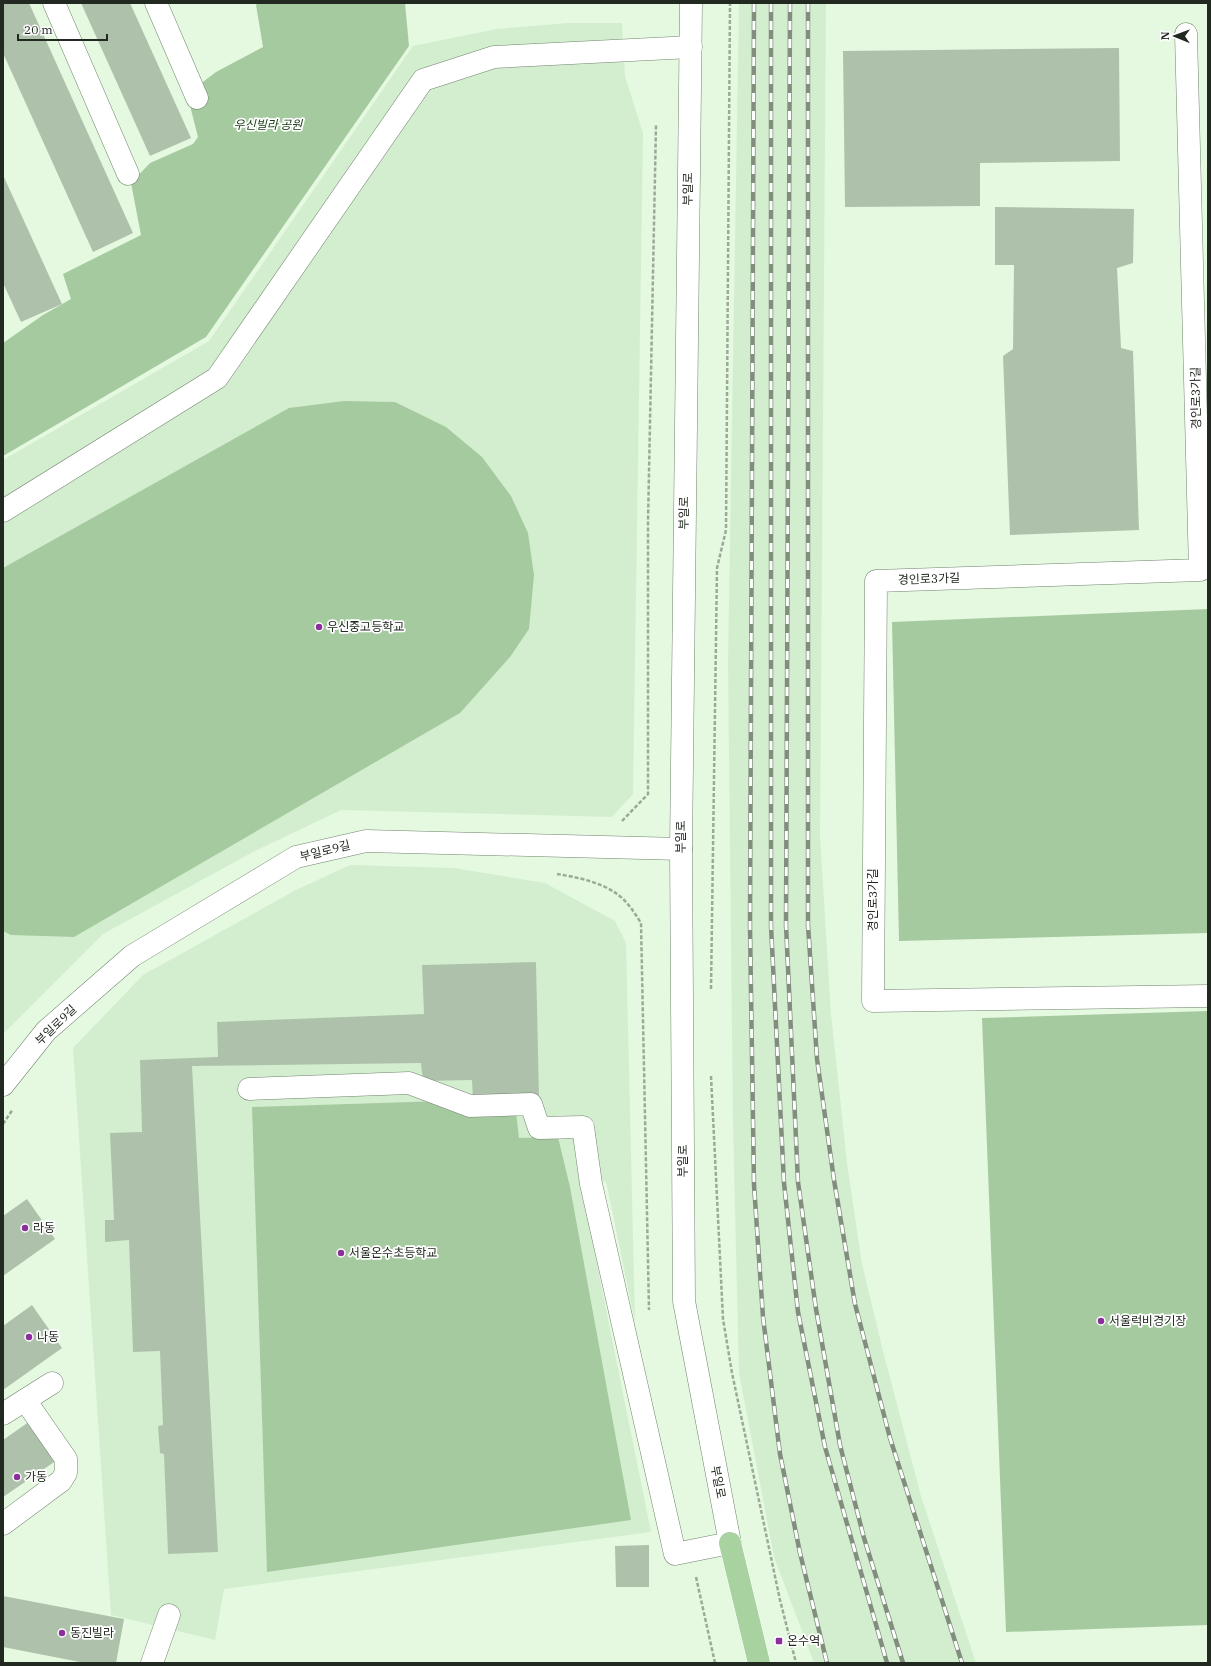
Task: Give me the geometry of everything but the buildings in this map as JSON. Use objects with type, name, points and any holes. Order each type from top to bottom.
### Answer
[{"type":"main road","name":"부일로","points":[[730,1543],[759,1663]]},
{"type":"street","points":[[54,3],[128,174]]},
{"type":"street","points":[[156,3],[197,98]]},
{"type":"street","name":"부일로","points":[[691,3],[681,849],[684,1301],[730,1543]]},
{"type":"street","name":"경인로3가길","points":[[1186,34],[1200,570],[876,581],[873,1001],[1208,996]]},
{"type":"street","points":[[3,511],[216,378],[423,80],[494,57],[691,47]]},
{"type":"street","name":"부일로9길","points":[[3,1085],[46,1031],[132,956],[296,857],[366,841],[681,849]]},
{"type":"street","points":[[250,1089],[409,1083],[470,1106],[531,1104],[539,1128],[583,1126],[591,1184],[675,1554],[730,1543]]},
{"type":"street","points":[[3,1414],[52,1383]]},
{"type":"street","points":[[3,1524],[61,1481],[66,1473],[66,1459],[25,1400]]},
{"type":"street","points":[[152,1663],[169,1616]]},
{"type":"path","points":[[711,991],[717,568],[726,530],[730,3]]},
{"type":"path","points":[[616,826],[648,794],[648,522],[656,125]]},
{"type":"path","points":[[550,873],[581,877],[616,893],[629,905],[641,922],[649,1313]]},
{"type":"path","points":[[711,1070],[723,1319],[734,1380],[780,1600],[796,1663]]},
{"type":"path","points":[[3,1124],[17,1104]]},
{"type":"path","points":[[696,1577],[715,1663]]},
{"type":"shaded area","points":[[739,3],[826,3],[820,836],[831,1014],[847,1163],[862,1264],[921,1496],[976,1663],[814,1663],[774,1557],[739,1373],[733,1125],[728,662]]},
{"type":"shaded area","name":"우신중고등학교","points":[[568,23],[622,23],[625,76],[643,133],[633,794],[612,817],[341,810],[253,852],[103,934],[3,1034],[3,460],[209,341],[413,46],[497,29]]},
{"type":"shaded area","name":"서울온수초등학교","points":[[350,865],[454,868],[545,883],[615,921],[626,943],[635,1322],[606,1181],[581,1185],[651,1532],[224,1589],[215,1640],[111,1615],[73,1048],[143,975],[296,890]]},
{"type":"green space","name":"우신빌라 공원","points":[[258,3],[405,3],[409,46],[206,337],[3,456],[3,343],[43,315],[71,299],[63,274],[141,235],[131,183],[150,163],[193,144],[198,137],[187,94],[216,72],[263,47],[256,5]]},
{"type":"green space","points":[[344,401],[395,402],[446,427],[482,457],[511,496],[528,533],[534,575],[529,629],[510,657],[460,713],[74,937],[11,935],[3,931],[3,568],[289,408]]},
{"type":"green space","points":[[1208,609],[1208,933],[899,941],[892,622]]},
{"type":"green space","name":"서울럭비경기장","points":[[1208,1011],[1208,1625],[1006,1632],[982,1018]]},
{"type":"green space","points":[[443,1101],[516,1112],[519,1138],[558,1137],[570,1187],[631,1520],[267,1572],[252,1107]]},
{"type":"railway","points":[[754,3],[750,926],[754,1185],[763,1317],[780,1454],[800,1553],[827,1663]]},
{"type":"railway","points":[[771,3],[771,926],[784,1183],[798,1312],[825,1447],[887,1663]]},
{"type":"railway","points":[[790,3],[786,925],[798,1182],[816,1309],[840,1445],[864,1538],[903,1663]]},
{"type":"railway","points":[[808,3],[808,925],[817,1059],[834,1180],[855,1304],[890,1438],[962,1663]]},
{"type":"place","name":"우신중고등학교","points":[[319,627]]},
{"type":"place","name":"라동","points":[[25,1228]]},
{"type":"place","name":"서울온수초등학교","points":[[341,1253]]},
{"type":"place","name":"서울럭비경기장","points":[[1101,1321]]},
{"type":"place","name":"나동","points":[[29,1337]]},
{"type":"place","name":"가동","points":[[17,1477]]},
{"type":"place","name":"동진빌라","points":[[62,1633]]},
{"type":"place","name":"온수역","points":[[779,1641]]}]
